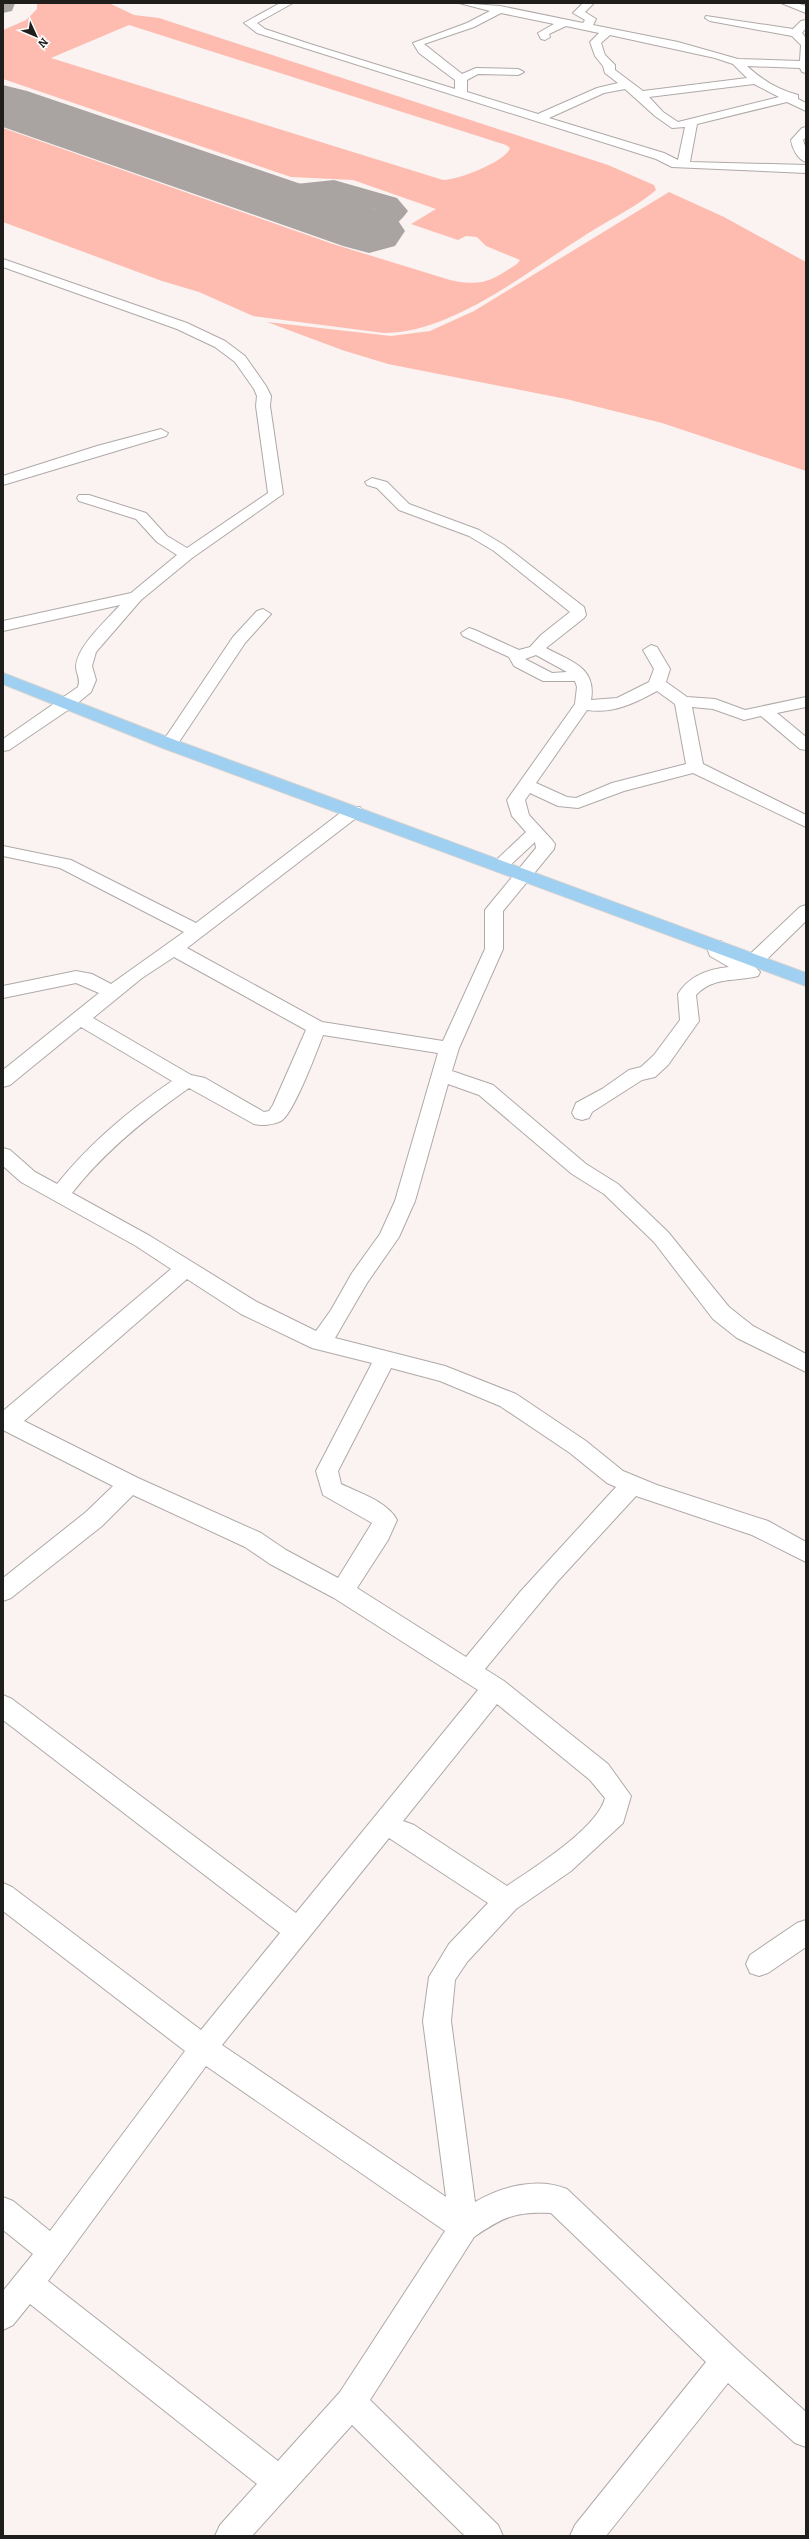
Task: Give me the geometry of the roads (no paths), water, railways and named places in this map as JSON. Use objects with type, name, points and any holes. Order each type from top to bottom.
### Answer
[{"type":"main road","points":[[3,678],[170,744],[806,980]]},
{"type":"street","points":[[288,3],[249,23],[261,30],[306,46],[461,93],[683,165],[806,169]]},
{"type":"street","points":[[464,3],[678,45],[737,62],[806,65]]},
{"type":"street","points":[[586,27],[591,19],[578,13],[589,3]]},
{"type":"street","points":[[786,3],[806,10]]},
{"type":"street","points":[[461,79],[422,51],[418,43],[471,26],[487,19],[500,9]]},
{"type":"street","points":[[710,18],[796,33],[806,45],[806,70]]},
{"type":"street","points":[[545,37],[543,33],[546,30],[564,22]]},
{"type":"street","points":[[796,33],[806,23]]},
{"type":"street","points":[[607,32],[595,42],[600,56],[609,65],[609,72],[625,86],[641,95],[659,114],[676,126],[691,124],[806,94]]},
{"type":"street","points":[[737,62],[756,80],[806,108]]},
{"type":"street","points":[[461,79],[476,71],[518,72]]},
{"type":"street","points":[[461,79],[461,93]]},
{"type":"street","points":[[641,95],[756,80]]},
{"type":"street","points":[[592,83],[625,86]]},
{"type":"street","points":[[539,118],[601,90],[625,86]]},
{"type":"street","points":[[683,165],[691,124]]},
{"type":"street","points":[[806,130],[797,140],[798,146],[806,158]]},
{"type":"street","points":[[3,263],[188,329],[229,350],[240,359],[261,388],[264,396],[263,406],[276,494],[187,555],[136,597],[88,652],[84,666],[88,680],[85,688],[68,703],[3,746]]},
{"type":"street","points":[[3,480],[89,455],[116,444],[161,433]]},
{"type":"street","points":[[372,482],[382,485],[404,506],[474,533],[499,548],[572,603],[578,610],[578,615],[564,628],[545,639],[538,650]]},
{"type":"street","points":[[84,498],[127,510],[141,516],[162,538],[187,555]]},
{"type":"street","points":[[3,626],[136,597]]},
{"type":"street","points":[[170,744],[239,640],[263,614]]},
{"type":"street","points":[[320,1342],[339,1315],[359,1278],[390,1237],[405,1201],[449,1048],[494,949],[494,910],[545,850],[546,844],[521,816],[516,800],[583,704],[585,685],[580,676],[574,670],[538,650],[517,655],[468,634]]},
{"type":"street","points":[[651,650],[662,669],[657,680],[658,684]]},
{"type":"street","points":[[517,655],[517,660],[520,664],[549,678],[580,676]]},
{"type":"street","points":[[658,684],[683,702],[715,704],[744,714],[806,702]]},
{"type":"street","points":[[583,704],[598,707],[610,706],[658,684]]},
{"type":"street","points":[[683,702],[695,767]]},
{"type":"street","points":[[763,710],[806,745]]},
{"type":"street","points":[[526,785],[564,802],[578,803],[618,787],[695,767],[806,822]]},
{"type":"street","points":[[3,1080],[81,1019],[135,974],[174,949],[354,811]]},
{"type":"street","points":[[500,866],[536,832]]},
{"type":"street","points":[[3,851],[65,864],[196,932]]},
{"type":"street","points":[[755,960],[806,911]]},
{"type":"street","points":[[582,1113],[583,1108],[590,1103],[609,1094],[636,1075],[648,1072],[661,1060],[690,1021],[687,994],[696,983],[710,975],[751,972],[716,952],[715,946]]},
{"type":"street","points":[[174,949],[317,1028],[449,1048]]},
{"type":"street","points":[[3,992],[76,977],[85,978],[113,992]]},
{"type":"street","points":[[81,1019],[186,1081],[198,1083],[261,1119],[275,1116],[282,1108],[317,1028]]},
{"type":"street","points":[[441,1074],[486,1090],[580,1169],[611,1189],[662,1237],[721,1313],[745,1332],[806,1364]]},
{"type":"street","points":[[60,1194],[78,1170],[116,1135],[186,1081]]},
{"type":"street","points":[[3,1155],[28,1177],[143,1241],[185,1269],[249,1308],[320,1342],[446,1374],[508,1400],[578,1447],[616,1477],[632,1485],[760,1528],[806,1554]]},
{"type":"street","points":[[185,1269],[5,1421],[130,1484],[253,1540],[278,1557],[342,1591],[470,1670],[495,1688],[599,1772],[618,1796],[614,1815],[591,1838],[562,1863],[507,1901],[458,1952],[442,1977],[436,2021],[464,2227]]},
{"type":"street","points":[[342,1591],[380,1533],[385,1520],[372,1510],[331,1489],[327,1472],[385,1359]]},
{"type":"street","points":[[3,1591],[94,1519],[130,1484]]},
{"type":"street","points":[[470,1670],[552,1572],[632,1485]]},
{"type":"street","points":[[3,2315],[53,2252],[203,2048],[297,1930],[495,1688]]},
{"type":"street","points":[[3,1706],[297,1930]]},
{"type":"street","points":[[384,1825],[405,1833],[507,1901]]},
{"type":"street","points":[[3,1895],[203,2048],[464,2227]]},
{"type":"street","points":[[759,1964],[806,1932]]},
{"type":"street","points":[[231,2536],[281,2484],[351,2403],[464,2227],[488,2212],[526,2197],[557,2199],[726,2361],[806,2432]]},
{"type":"street","points":[[3,2211],[53,2252]]},
{"type":"street","points":[[28,2284],[281,2484]]},
{"type":"street","points":[[586,2536],[726,2361]]},
{"type":"street","points":[[351,2403],[487,2536]]}]
